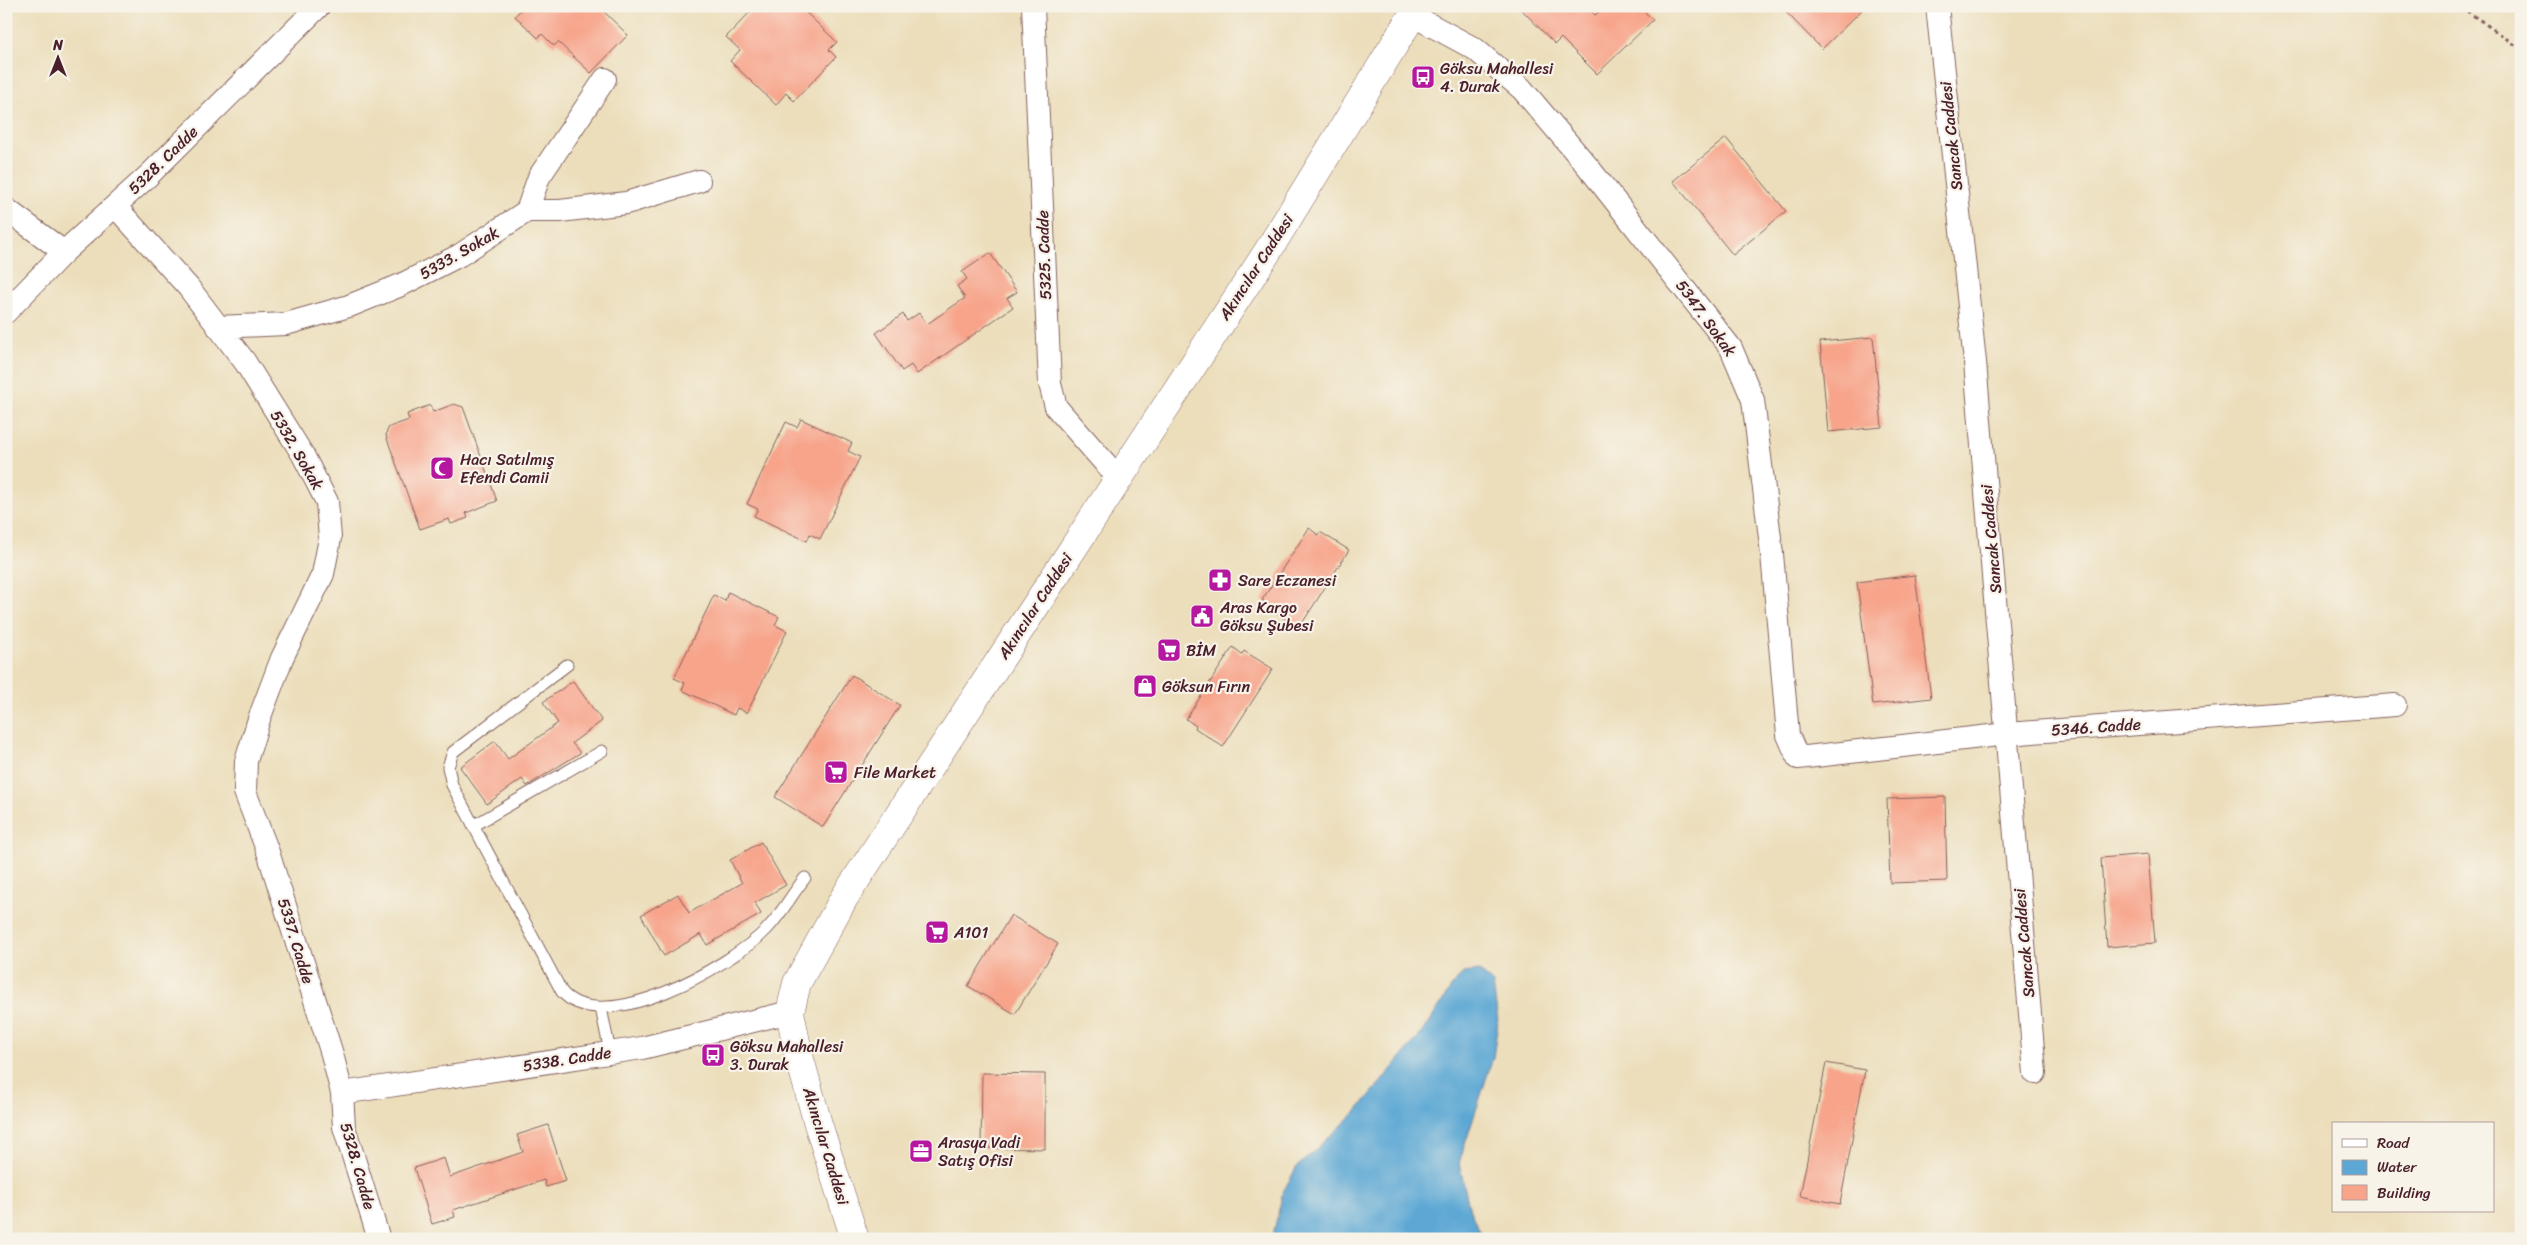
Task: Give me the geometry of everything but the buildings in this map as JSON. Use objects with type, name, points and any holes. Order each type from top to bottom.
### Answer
[{"type":"street","name":"5328. Cadde","points":[[6,312],[64,252],[115,206],[319,6]]},
{"type":"street","name":"5325. Cadde","points":[[1033,6],[1050,384],[1056,407],[1119,479]]},
{"type":"street","name":"Sancak Caddesi","points":[[1937,6],[1975,362],[2035,1073]]},
{"type":"street","name":"Akıncılar Caddesi","points":[[854,1239],[798,1052],[790,1012],[797,983],[844,898],[1266,254],[1415,11]]},
{"type":"street","name":"5347. Sokak","points":[[1415,11],[1475,49],[1522,89],[1595,176],[1731,348],[1753,400],[1772,554],[1788,735],[1798,758]]},
{"type":"street","points":[[605,79],[539,177],[527,211],[560,211],[626,203],[699,181]]},
{"type":"street","name":"5332. Sokak","points":[[115,206],[189,288],[245,362],[303,454],[327,502],[330,538],[323,574],[282,658],[259,719],[246,761],[245,792]]},
{"type":"street","points":[[6,209],[64,252]]},
{"type":"street","name":"5333. Sokak","points":[[218,327],[286,324],[348,306],[401,285],[460,255],[527,211]]},
{"type":"street","name":"5346. Cadde","points":[[1798,758],[2007,734],[2395,704]]},
{"type":"street","name":"5337. Cadde","points":[[245,792],[268,852],[332,1054],[342,1093]]},
{"type":"street","name":"5338. Cadde","points":[[342,1093],[642,1048],[790,1012]]},
{"type":"street","name":"5328. Cadde","points":[[342,1093],[344,1127],[379,1239]]},
{"type":"lane","points":[[567,665],[453,752],[448,766],[452,785],[473,826],[562,992],[570,1002],[584,1007],[601,1008],[623,1005],[678,988],[701,977],[766,930],[805,878]]},
{"type":"lane","points":[[473,826],[602,751]]},
{"type":"lane","points":[[601,1008],[610,1052]]},
{"type":"path","points":[[2460,6],[2521,49]]},
{"type":"water","points":[[1480,971],[1493,984],[1498,1021],[1493,1058],[1459,1163],[1470,1211],[1484,1239],[1272,1239],[1283,1192],[1296,1168],[1357,1111],[1427,1026],[1452,986],[1463,973]]},
{"type":"place","name":"Göksu Mahallesi 4. Durak","points":[[1423,77]]},
{"type":"place","name":"Hacı Satılmış Efendi Camii","points":[[442,468]]},
{"type":"place","name":"Sare Eczanesi","points":[[1220,580]]},
{"type":"place","name":"Aras Kargo Göksu Şubesi","points":[[1202,616]]},
{"type":"place","name":"BİM","points":[[1169,650]]},
{"type":"place","name":"Göksun Fırın","points":[[1145,686]]},
{"type":"place","name":"File Market","points":[[836,772]]},
{"type":"place","name":"A101","points":[[937,932]]},
{"type":"place","name":"Göksu Mahallesi 3. Durak","points":[[713,1055]]},
{"type":"place","name":"Arasya Vadi Satış Ofisi","points":[[921,1151]]}]
